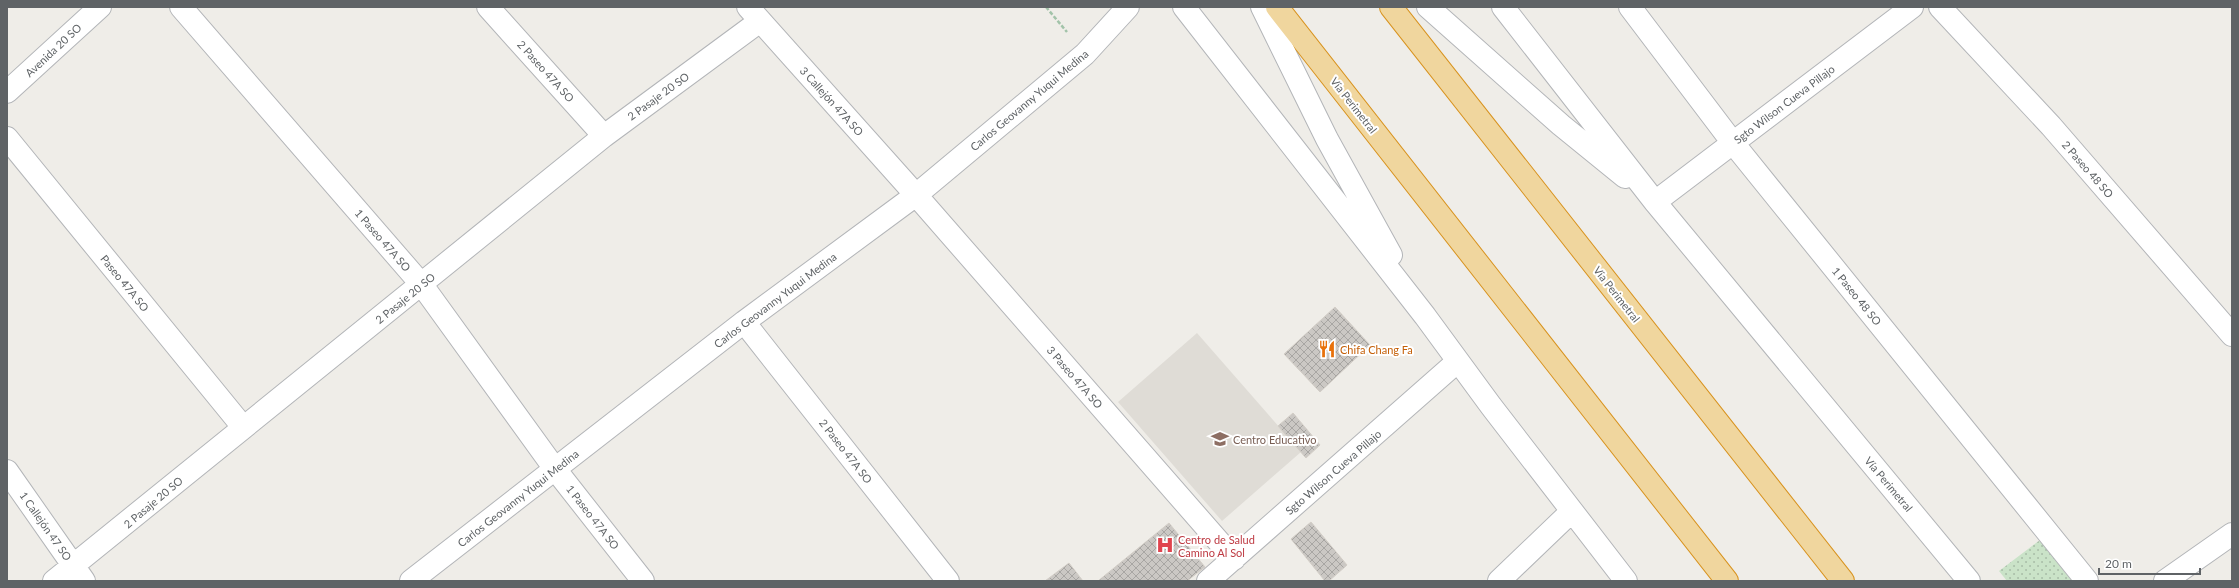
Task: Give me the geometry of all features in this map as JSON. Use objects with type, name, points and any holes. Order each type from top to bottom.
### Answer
[{"type":"highway","name":"Vía Perimetral","points":[[1277,7],[1727,581]]},
{"type":"highway","name":"Vía Perimetral","points":[[1391,7],[1843,581]]},
{"type":"street","name":"Avenida 20 SO","points":[[7,92],[100,7]]},
{"type":"street","name":"1 Paseo 47A SO","points":[[180,7],[422,285],[555,469],[643,581]]},
{"type":"street","name":"2 Paseo 47A SO","points":[[488,7],[604,136]]},
{"type":"street","name":"Carlos Geovanny Yuqui Medina","points":[[411,581],[744,322],[916,195],[1085,54],[1128,7]]},
{"type":"street","points":[[1184,7],[1425,316],[1572,512],[1626,581]]},
{"type":"street","points":[[1262,7],[1327,139],[1425,316]]},
{"type":"street","name":"Vía Perimetral","points":[[1428,7],[1561,125],[1655,202]]},
{"type":"street","name":"Vía Perimetral","points":[[1503,7],[1655,202],[1969,581]]},
{"type":"street","name":"1 Paseo 48 SO","points":[[1630,7],[1733,143],[2087,581]]},
{"type":"street","name":"Sgto Wilson Cueva Pillajo","points":[[1655,202],[1912,7]]},
{"type":"street","name":"2 Paseo 48 SO","points":[[1940,7],[2051,126],[2232,335]]},
{"type":"street","name":"2 Pasaje 20 SO","points":[[54,581],[79,574],[243,427],[422,285],[754,14]]},
{"type":"street","name":"3 Callejón 47A SO","points":[[754,14],[916,195]]},
{"type":"street","name":"Paseo 47A SO","points":[[7,138],[243,427]]},
{"type":"street","name":"3 Paseo 47A SO","points":[[916,195],[1234,559]]},
{"type":"street","name":"2 Paseo 47A SO","points":[[744,322],[948,581]]},
{"type":"street","name":"Sgto Wilson Cueva Pillajo","points":[[1208,581],[1458,361]]},
{"type":"street","name":"1 Callejón 47 SO","points":[[7,471],[79,574]]},
{"type":"street","points":[[1500,581],[1572,512]]},
{"type":"street","points":[[2165,581],[2232,534]]},
{"type":"shaded area","name":"Centro Educativo","points":[[1197,333],[1301,452],[1222,521],[1118,402]]},
{"type":"green space","points":[[2040,540],[2072,581],[2007,581],[1999,571]]},
{"type":"building","name":"Chifa Chang Fa","points":[[1335,307],[1370,345],[1320,392],[1284,354]]},
{"type":"building","points":[[1293,413],[1320,445],[1306,458],[1278,426]]},
{"type":"building","points":[[1311,522],[1347,565],[1329,581],[1325,581],[1291,539]]},
{"type":"building","name":"Centro de Salud Camino Al Sol","points":[[1169,523],[1205,567],[1187,581],[1098,581]]},
{"type":"building","points":[[1069,563],[1083,581],[1045,581]]},
{"type":"place","name":"Chifa Chang Fa","points":[[1327,349]]},
{"type":"place","name":"Centro Educativo","points":[[1220,439]]},
{"type":"place","name":"Centro de Salud Camino Al Sol","points":[[1165,545]]}]
